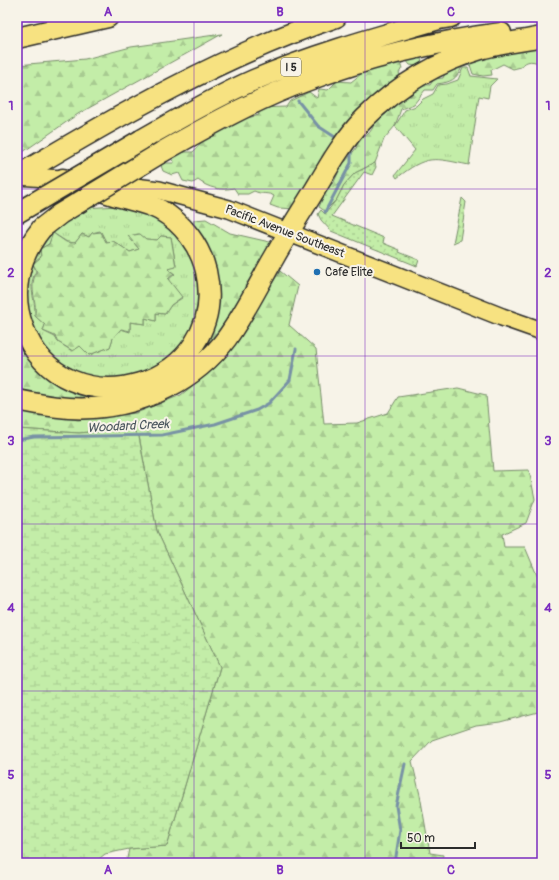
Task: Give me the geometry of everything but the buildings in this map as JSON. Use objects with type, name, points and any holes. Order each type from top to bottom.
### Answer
[{"type":"highway","points":[[17,38],[108,17]]},
{"type":"highway","points":[[17,176],[88,133],[225,62],[291,32],[336,17]]},
{"type":"highway","name":"I 5","points":[[17,213],[187,113],[254,80],[364,40],[451,17]]},
{"type":"highway","points":[[63,179],[122,198],[142,202],[161,210],[176,221],[193,241],[204,264],[208,296],[204,320],[200,331],[188,352],[178,362],[161,375],[137,385],[122,388],[98,387],[82,383],[67,376],[49,364],[29,339],[21,320],[17,298],[18,276],[24,257],[34,238],[42,228],[60,214],[162,152],[248,106],[305,81],[352,65],[435,44],[504,33],[542,31]]},
{"type":"highway","points":[[17,400],[71,408],[111,406],[148,396],[183,379],[212,354],[226,338],[244,312],[289,232],[331,162],[352,132],[365,118],[400,89],[421,75],[466,54],[503,44],[542,37]]},
{"type":"main road","name":"Pacific Avenue Southeast","points":[[17,176],[140,187],[174,194],[229,209],[502,317],[542,331]]},
{"type":"green space","points":[[222,34],[78,114],[23,152],[17,152],[17,65],[85,59],[131,47]]},
{"type":"green space","points":[[533,46],[542,48],[542,64],[528,62],[523,64],[521,67],[513,69],[503,64],[491,70],[492,75],[483,76],[473,74],[470,65],[462,67],[458,75],[452,80],[437,84],[433,90],[425,90],[414,104],[401,109],[395,126],[384,139],[375,163],[355,173],[344,185],[337,199],[325,211],[319,207],[327,188],[334,182],[338,173],[335,167],[346,161],[357,147],[354,138],[365,136],[372,130],[376,115],[385,115],[391,108],[389,102],[400,94],[411,96],[411,88],[419,84],[430,85],[434,79],[443,78],[447,69],[458,61]]},
{"type":"green space","points":[[420,55],[422,62],[416,66],[410,65],[406,60],[400,64],[402,68],[399,73],[401,77],[297,209],[278,208],[270,205],[274,196],[269,194],[254,191],[248,194],[238,194],[234,188],[215,188],[198,180],[193,183],[183,181],[179,173],[172,175],[163,171],[160,163],[174,163],[173,157],[178,152],[193,152],[202,142],[201,138],[221,126],[231,126],[239,120],[259,115],[257,108],[286,107],[290,101],[309,92],[317,98],[319,89],[328,90],[337,81],[351,82],[371,66]]},
{"type":"green space","points":[[463,68],[468,68],[471,76],[497,79],[490,86],[488,98],[479,96],[469,165],[439,160],[424,161],[407,170],[397,178],[395,175],[415,150],[395,126],[405,110],[416,106],[423,99],[433,94],[438,85],[447,84],[458,80]]},
{"type":"green space","points":[[375,163],[376,167],[372,175],[364,172],[332,216],[384,238],[383,243],[400,250],[399,252],[419,260],[417,266],[331,231],[321,220],[318,214],[321,210],[325,214],[337,199],[344,185],[355,173]]},
{"type":"green space","points":[[462,198],[466,202],[460,240],[453,243]]},
{"type":"green space","points":[[118,206],[152,215],[174,232],[191,254],[198,277],[197,314],[186,340],[165,363],[127,379],[93,378],[69,369],[52,357],[42,346],[27,312],[27,272],[46,237],[84,208]],"holes":[[[100,231],[106,242],[113,241],[130,252],[139,249],[129,236],[139,234],[146,239],[157,240],[161,236],[171,237],[176,266],[168,269],[175,274],[168,280],[182,298],[171,305],[165,314],[156,313],[156,321],[145,318],[145,324],[130,322],[130,332],[121,329],[113,338],[110,347],[89,355],[80,346],[72,351],[58,342],[55,337],[43,331],[45,325],[35,316],[32,283],[36,271],[33,264],[41,257],[40,249],[49,244],[53,233],[67,242],[75,243],[82,234],[89,237],[92,233]]]},
{"type":"green space","points":[[206,219],[230,233],[274,243],[245,292],[224,323],[213,338],[186,365],[206,333],[193,230],[194,220]]},
{"type":"green space","points":[[101,232],[106,242],[113,241],[130,252],[139,249],[128,236],[140,234],[146,239],[157,240],[161,236],[171,237],[176,267],[168,269],[174,274],[168,279],[182,297],[171,305],[165,314],[156,313],[156,321],[145,318],[145,324],[130,322],[130,331],[121,329],[113,338],[110,347],[89,355],[80,346],[73,351],[58,342],[55,336],[43,331],[45,325],[35,316],[33,283],[37,271],[33,264],[41,257],[40,249],[49,244],[53,233],[66,242],[75,243],[82,234],[89,237],[92,233]]},
{"type":"green space","points":[[280,271],[298,286],[289,325],[316,349],[324,424],[357,423],[388,413],[398,397],[458,388],[486,395],[493,471],[529,470],[535,499],[526,523],[502,534],[504,547],[525,547],[542,587],[542,711],[500,722],[476,725],[432,740],[412,761],[420,795],[430,853],[443,855],[443,863],[126,863],[129,849],[167,846],[220,667],[157,531],[139,436],[131,428],[79,433],[17,429],[17,409],[78,420],[136,413],[181,395],[219,364]]},
{"type":"green space","points":[[17,326],[22,338],[108,394],[95,402],[17,395]]},
{"type":"green space","points":[[131,428],[139,437],[157,531],[220,667],[167,846],[129,849],[105,854],[94,863],[17,863],[17,429],[79,433]]},
{"type":"waterway","name":"Woodard Creek","points":[[298,101],[318,126],[338,139]]},
{"type":"waterway","name":"Woodard Creek","points":[[325,212],[351,163],[351,150]]},
{"type":"waterway","name":"Woodard Creek","points":[[17,440],[34,437],[162,435],[215,424],[257,410],[269,403],[290,380],[296,349]]},
{"type":"waterway","points":[[395,863],[400,830],[396,806],[405,764]]},
{"type":"place","name":"Cafe Elite","points":[[317,272]]}]
